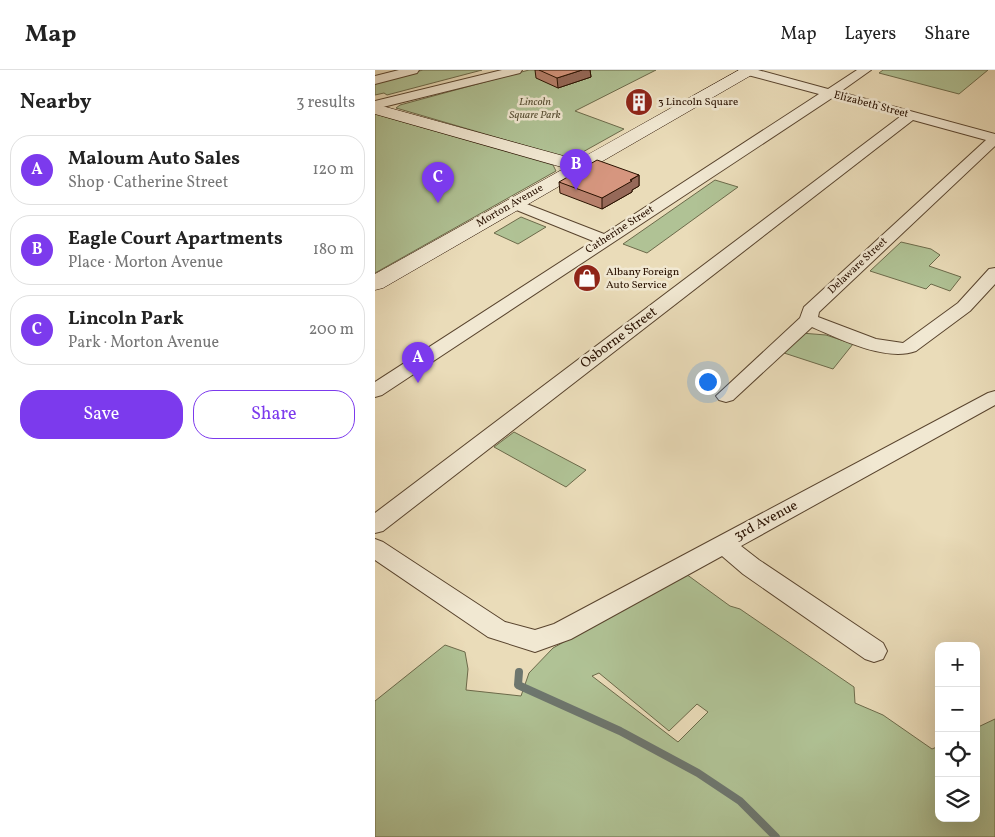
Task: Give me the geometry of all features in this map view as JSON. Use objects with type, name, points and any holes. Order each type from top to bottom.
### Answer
[{"type":"street","points":[[375,80],[413,70]]},
{"type":"street","points":[[375,105],[516,70]]},
{"type":"street","name":"Elizabeth Street","points":[[749,70],[829,94],[995,138]]},
{"type":"street","name":"Morton Avenue","points":[[375,283],[749,70]]},
{"type":"street","name":"Catherine Street","points":[[375,391],[865,70]]},
{"type":"street","points":[[375,109],[579,166]]},
{"type":"street","name":"Osborne Street","points":[[375,525],[911,115]]},
{"type":"street","name":"Delaware Street","points":[[726,396],[809,320],[810,311],[995,138]]},
{"type":"street","points":[[514,204],[605,240]]},
{"type":"street","points":[[809,320],[889,348],[907,350],[919,343],[940,324],[965,307],[995,273]]},
{"type":"street","name":"3rd Avenue","points":[[375,548],[497,630],[535,640],[562,632],[995,397]]},
{"type":"street","points":[[723,544],[751,567],[874,651]]},
{"type":"green space","points":[[423,70],[482,70],[387,95],[384,93],[375,95],[375,82]]},
{"type":"green space","name":"Lincoln Square Park","points":[[529,70],[656,70],[575,111],[624,129],[572,158],[396,108],[400,105]]},
{"type":"green space","points":[[883,70],[988,70],[959,94],[879,73]]},
{"type":"green space","points":[[375,114],[553,165],[556,171],[375,273]]},
{"type":"green space","points":[[715,180],[738,187],[647,253],[623,244]]},
{"type":"green space","points":[[521,217],[546,227],[518,244],[494,233]]},
{"type":"green space","points":[[901,242],[931,249],[940,255],[929,266],[961,277],[950,291],[931,284],[926,289],[870,271]]},
{"type":"green space","points":[[801,333],[826,335],[853,344],[833,369],[781,352]]},
{"type":"green space","points":[[514,432],[586,470],[566,487],[494,447]]},
{"type":"green space","points":[[686,574],[730,606],[740,609],[854,687],[855,703],[883,715],[932,749],[935,748],[935,822],[980,822],[980,726],[995,719],[995,837],[375,837],[375,701],[445,645],[465,652],[468,669],[466,690],[521,696],[529,673],[553,648]],"holes":[[[599,673],[669,731],[697,704],[708,712],[678,742],[592,676]]]},
{"type":"building","points":[[539,70],[582,70],[557,78]]},
{"type":"building","points":[[597,160],[639,175],[602,198],[559,182]]},
{"type":"waterway","points":[[519,672],[518,685],[620,731],[698,773],[740,801],[776,837]]},
{"type":"place","name":"3 Lincoln Square","points":[[639,102]]},
{"type":"place","name":"Eagle Court Apartments","points":[[576,190]]},
{"type":"place","name":"Lincoln Park","points":[[438,203]]},
{"type":"place","name":"Albany Foreign Auto Service","points":[[587,278]]},
{"type":"place","name":"Maloum Auto Sales","points":[[418,383]]}]
